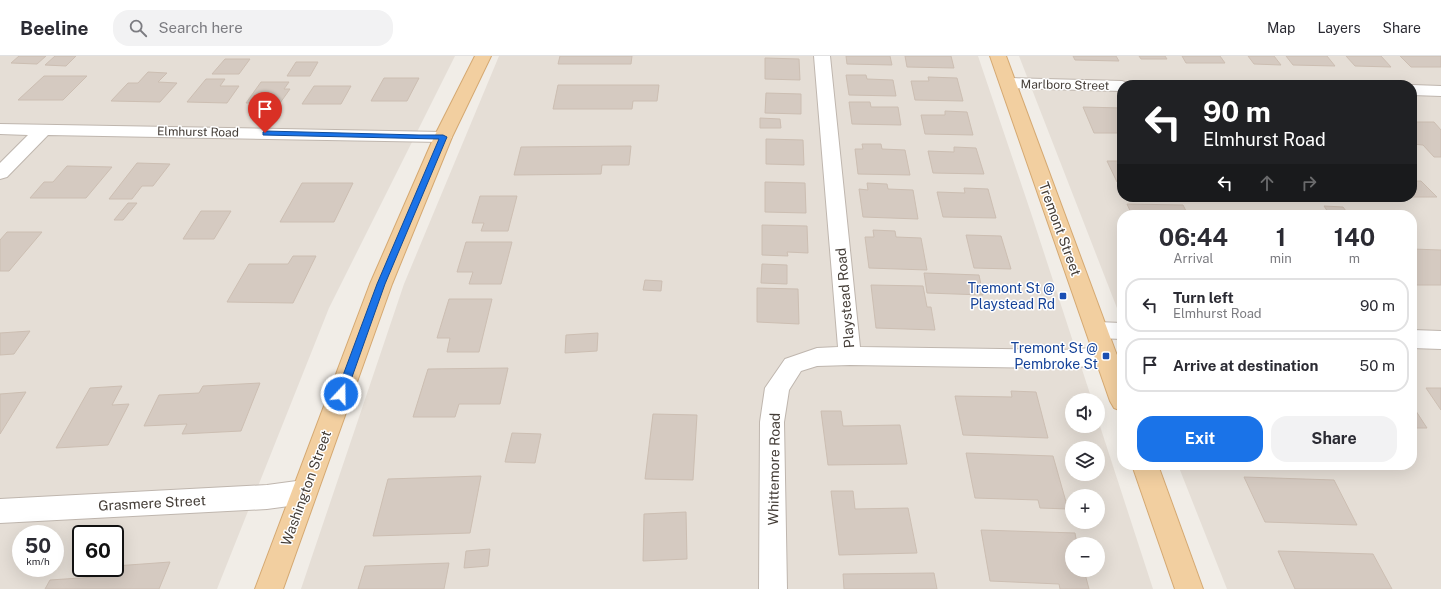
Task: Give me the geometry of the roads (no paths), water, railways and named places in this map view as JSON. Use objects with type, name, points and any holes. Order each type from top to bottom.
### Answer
[{"type":"main road","name":"Washington Street","points":[[269,589],[381,284],[443,137],[484,56]]},
{"type":"main road","name":"Tremont Street","points":[[998,56],[1117,387]]},
{"type":"main road","points":[[1147,470],[1189,589]]},
{"type":"street","name":"Playstead Road","points":[[822,56],[850,356],[1062,359],[1106,356]]},
{"type":"street","name":"Marlboro Street","points":[[1008,83],[1117,86]]},
{"type":"street","points":[[1417,90],[1441,91]]},
{"type":"street","name":"Elmhurst Road","points":[[0,129],[204,132],[419,138],[443,137]]},
{"type":"street","points":[[0,173],[43,130]]},
{"type":"street","points":[[1097,330],[1117,331]]},
{"type":"street","points":[[1417,339],[1441,340]]},
{"type":"street","name":"Whittemore Road","points":[[773,589],[772,422],[777,388],[794,365],[817,357],[850,356]]},
{"type":"street","name":"Grasmere Street","points":[[0,511],[267,497],[304,492]]},
{"type":"place","name":"Tremont St @ Playstead Rd","points":[[1063,296]]},
{"type":"place","name":"Tremont St @ Pembroke St","points":[[1106,356]]}]
